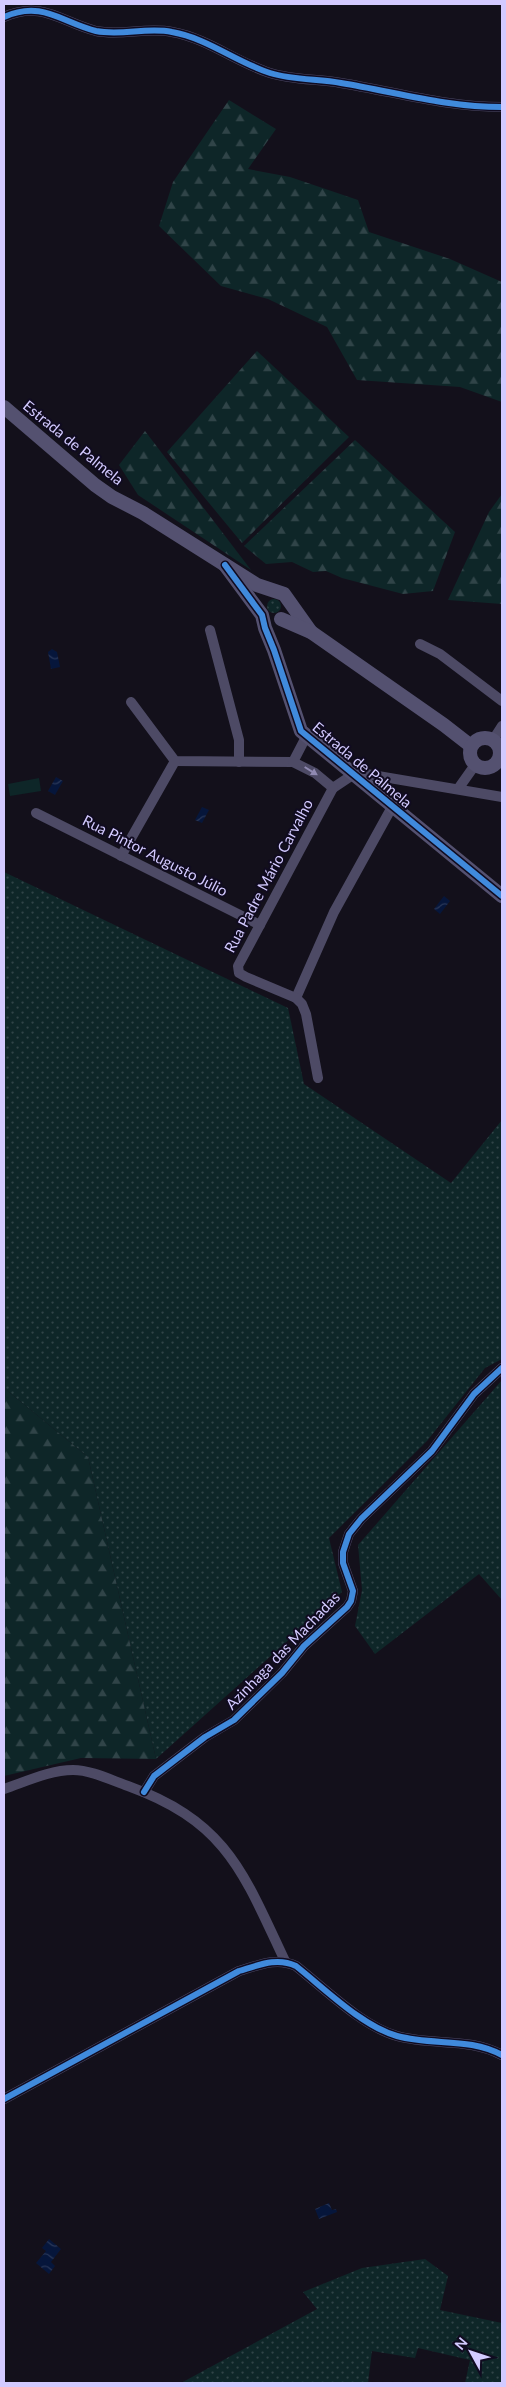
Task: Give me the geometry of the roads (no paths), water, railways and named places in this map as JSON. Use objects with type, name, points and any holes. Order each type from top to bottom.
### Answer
[{"type":"street","points":[[4,17],[20,10],[36,8],[58,14],[103,32],[147,30],[172,32],[201,41],[270,73],[342,83],[434,101],[502,107]]},
{"type":"street","name":"Estrada de Palmela","points":[[4,407],[95,485],[257,585],[275,591]]},
{"type":"street","name":"Estrada de Palmela","points":[[225,565],[261,613],[298,725],[306,737],[354,774],[502,896]]},
{"type":"street","points":[[311,632],[284,594],[275,591],[263,597],[261,613],[270,620],[280,620],[311,632],[444,724],[471,746]]},
{"type":"street","points":[[280,620],[289,609],[289,601]]},
{"type":"street","name":"Estrada de Palmela","points":[[274,650],[280,620]]},
{"type":"street","points":[[210,630],[239,740],[239,762]]},
{"type":"street","points":[[420,644],[440,654],[502,701]]},
{"type":"street","points":[[131,702],[175,761]]},
{"type":"street","points":[[493,740],[502,726]]},
{"type":"street","points":[[293,762],[306,737]]},
{"type":"street","points":[[483,738],[493,740],[499,748],[500,763],[485,768],[475,765],[470,758],[471,746],[483,738]]},
{"type":"street","points":[[175,761],[293,762],[315,773],[333,788],[354,774],[386,777],[502,797]]},
{"type":"street","points":[[121,856],[175,761]]},
{"type":"street","points":[[458,789],[475,765]]},
{"type":"street","name":"Rua Padre Mário Carvalho","points":[[296,998],[246,977],[239,972],[238,966],[333,788]]},
{"type":"street","points":[[318,1078],[306,1014],[302,1004],[296,998],[334,912],[392,807]]},
{"type":"street","name":"Rua Pintor Augusto Júlio","points":[[36,813],[260,926]]},
{"type":"street","name":"Azinhaga das Machadas","points":[[144,1792],[154,1776],[205,1738],[234,1720],[282,1673],[304,1646],[347,1607],[351,1601],[353,1591],[343,1563],[342,1552],[348,1534],[361,1519],[432,1451],[474,1394],[502,1368]]},
{"type":"street","points":[[4,1789],[54,1773],[75,1770],[144,1792],[186,1813],[222,1845],[244,1878],[284,1961]]},
{"type":"street","points":[[4,2099],[239,1971],[264,1963],[284,1961],[296,1966],[364,2019],[385,2032],[418,2040],[474,2044],[502,2055]]},
{"type":"water","points":[[52,649],[57,652],[60,667],[51,669],[48,652]]},
{"type":"water","points":[[56,777],[63,781],[55,795],[48,791]]},
{"type":"water","points":[[202,807],[209,810],[202,823],[195,820]]},
{"type":"water","points":[[444,896],[450,901],[440,914],[434,909]]},
{"type":"water","points":[[329,2203],[332,2210],[336,2209],[337,2212],[319,2219],[315,2209]]},
{"type":"water","points":[[49,2239],[61,2249],[51,2262],[55,2266],[49,2274],[36,2263],[46,2251],[42,2248]]}]
